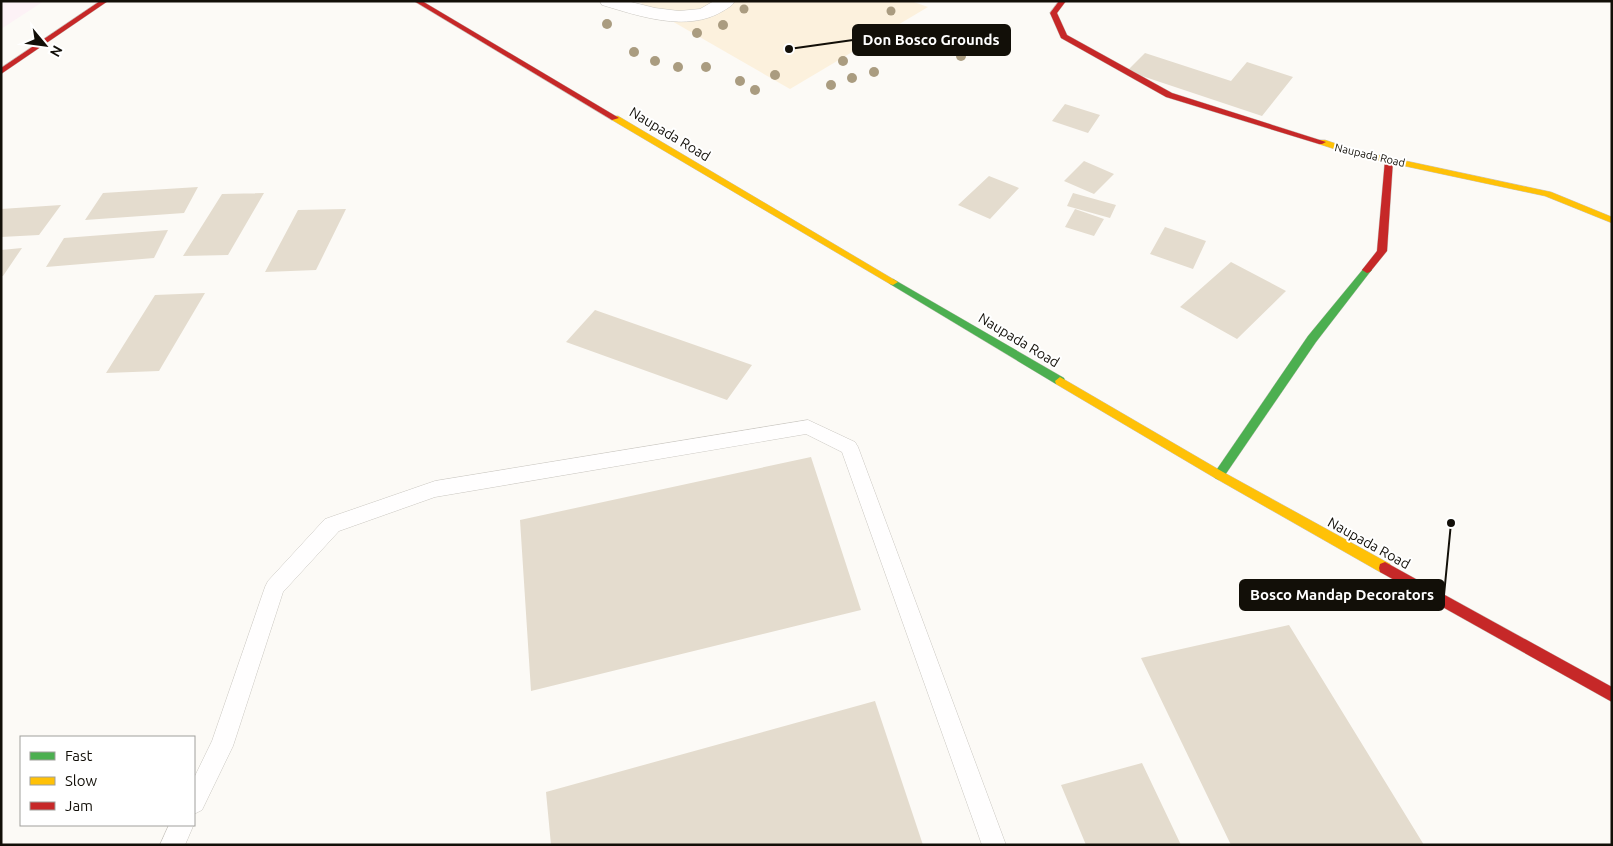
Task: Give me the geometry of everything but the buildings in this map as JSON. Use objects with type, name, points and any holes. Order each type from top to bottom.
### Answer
[{"type":"street","points":[[62,16],[85,1]]},
{"type":"street","points":[[1,72],[105,1]]},
{"type":"street","name":"Naupada Road","points":[[417,1],[1218,475],[1612,695]]},
{"type":"street","points":[[608,1],[656,14],[673,16],[704,14],[727,1]]},
{"type":"street","name":"Naupada Road","points":[[1063,1],[1053,13],[1064,36],[1169,95],[1353,152],[1548,194],[1612,220]]},
{"type":"street","points":[[18,44],[39,47]]},
{"type":"street","points":[[1218,475],[1312,339],[1382,251],[1389,160]]},
{"type":"lane","points":[[195,800],[222,746],[275,587],[332,525],[435,489],[808,426],[850,447],[994,845]]},
{"type":"lane","points":[[172,845],[182,826]]},
{"type":"shaded area","points":[[1,1],[44,1],[1,29]]},
{"type":"shaded area","points":[[637,1],[911,1],[928,7],[790,89]]},
{"type":"traffic: fast","points":[[1219,475],[1312,339],[1367,270]]},
{"type":"traffic: fast","points":[[893,282],[1060,381]]},
{"type":"traffic: slow","points":[[615,118],[893,282]]},
{"type":"traffic: slow","points":[[1322,142],[1353,152],[1548,194],[1612,220]]},
{"type":"traffic: slow","points":[[1060,381],[1219,475],[1385,568]]},
{"type":"traffic: jam","points":[[1,72],[105,1]]},
{"type":"traffic: jam","points":[[417,1],[615,118]]},
{"type":"traffic: jam","points":[[1063,1],[1053,13],[1064,36],[1169,95],[1322,142]]},
{"type":"traffic: jam","points":[[1367,270],[1382,251],[1389,160]]},
{"type":"traffic: jam","points":[[1385,568],[1612,695]]},
{"type":"place","name":"Don Bosco Grounds","points":[[789,49]]},
{"type":"place","name":"Bosco Mandap Decorators","points":[[1451,523]]}]
